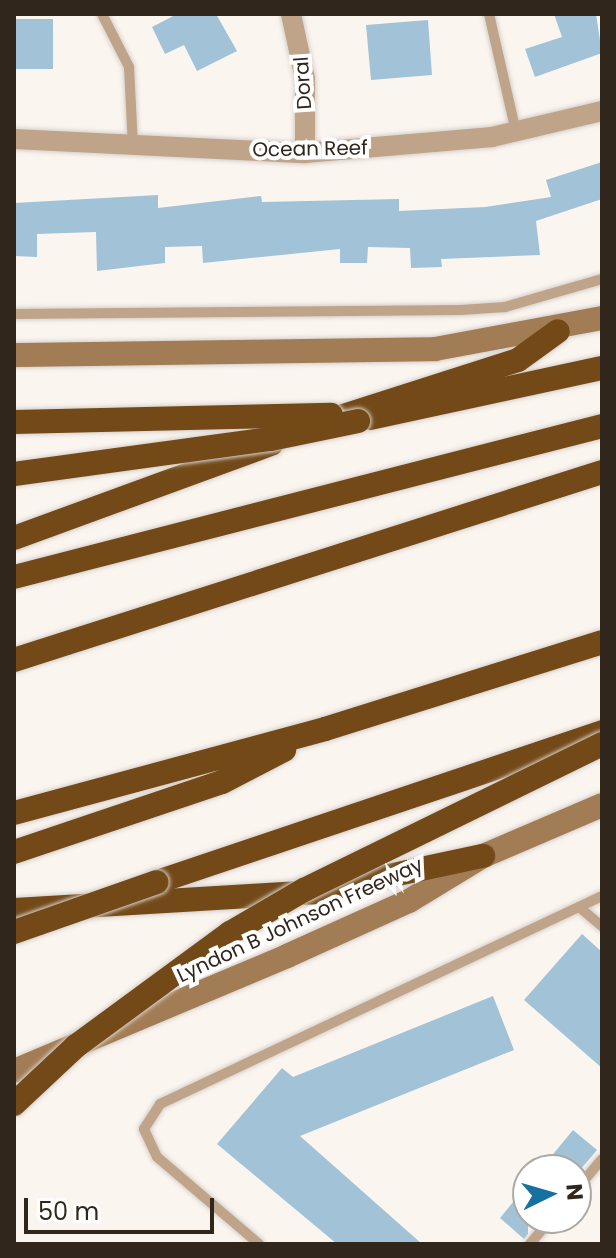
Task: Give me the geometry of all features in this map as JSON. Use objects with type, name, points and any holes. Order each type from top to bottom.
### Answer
[{"type":"highway","points":[[14,538],[399,394],[518,360],[558,331]]},
{"type":"highway","points":[[14,474],[271,439],[358,417],[420,408],[602,368]]},
{"type":"highway","points":[[14,422],[358,417]]},
{"type":"highway","points":[[14,577],[602,426]]},
{"type":"highway","points":[[14,660],[602,472]]},
{"type":"highway","points":[[14,813],[325,729],[602,642]]},
{"type":"highway","points":[[14,852],[222,782],[325,729]]},
{"type":"highway","points":[[14,932],[602,732]]},
{"type":"highway","points":[[14,1104],[98,1028],[230,933],[318,883],[602,744]]},
{"type":"highway","points":[[14,910],[313,892],[483,856]]},
{"type":"main road","points":[[14,355],[435,349],[558,331],[602,318]]},
{"type":"main road","name":"Lyndon B Johnson Freeway","points":[[14,1071],[409,901],[483,856],[602,805]]},
{"type":"street","name":"Doral","points":[[291,14],[305,79],[305,153]]},
{"type":"street","name":"Ocean Reef","points":[[14,139],[305,153],[516,132],[602,111]]},
{"type":"lane","points":[[102,14],[129,67],[133,145]]},
{"type":"lane","points":[[489,14],[516,132]]},
{"type":"lane","points":[[14,314],[461,310],[505,307],[602,279]]},
{"type":"lane","points":[[259,1244],[157,1157],[144,1129],[160,1104],[602,896]]},
{"type":"lane","points":[[579,907],[602,926]]},
{"type":"building","points":[[177,14],[216,14],[237,51],[197,71],[184,45],[165,54],[152,27]]},
{"type":"building","points":[[554,14],[596,14],[602,53],[535,77],[525,49],[562,37]]},
{"type":"building","points":[[14,19],[53,19],[53,69],[14,69]]},
{"type":"building","points":[[428,20],[432,75],[371,80],[366,25]]},
{"type":"building","points":[[602,162],[602,199],[536,221],[540,255],[441,259],[442,267],[411,268],[410,248],[368,247],[367,263],[340,263],[340,249],[203,263],[202,246],[165,247],[165,263],[97,271],[96,232],[37,234],[37,257],[14,256],[14,203],[158,195],[158,208],[261,196],[262,202],[399,199],[399,211],[485,207],[551,197],[546,180]]},
{"type":"building","points":[[582,934],[602,952],[602,1068],[524,1000]]},
{"type":"building","points":[[493,996],[514,1050],[300,1136],[422,1244],[337,1244],[217,1144],[282,1068],[293,1077]]},
{"type":"building","points":[[573,1130],[597,1150],[592,1156],[553,1154]]},
{"type":"building","points":[[512,1203],[512,1228],[500,1218]]}]
